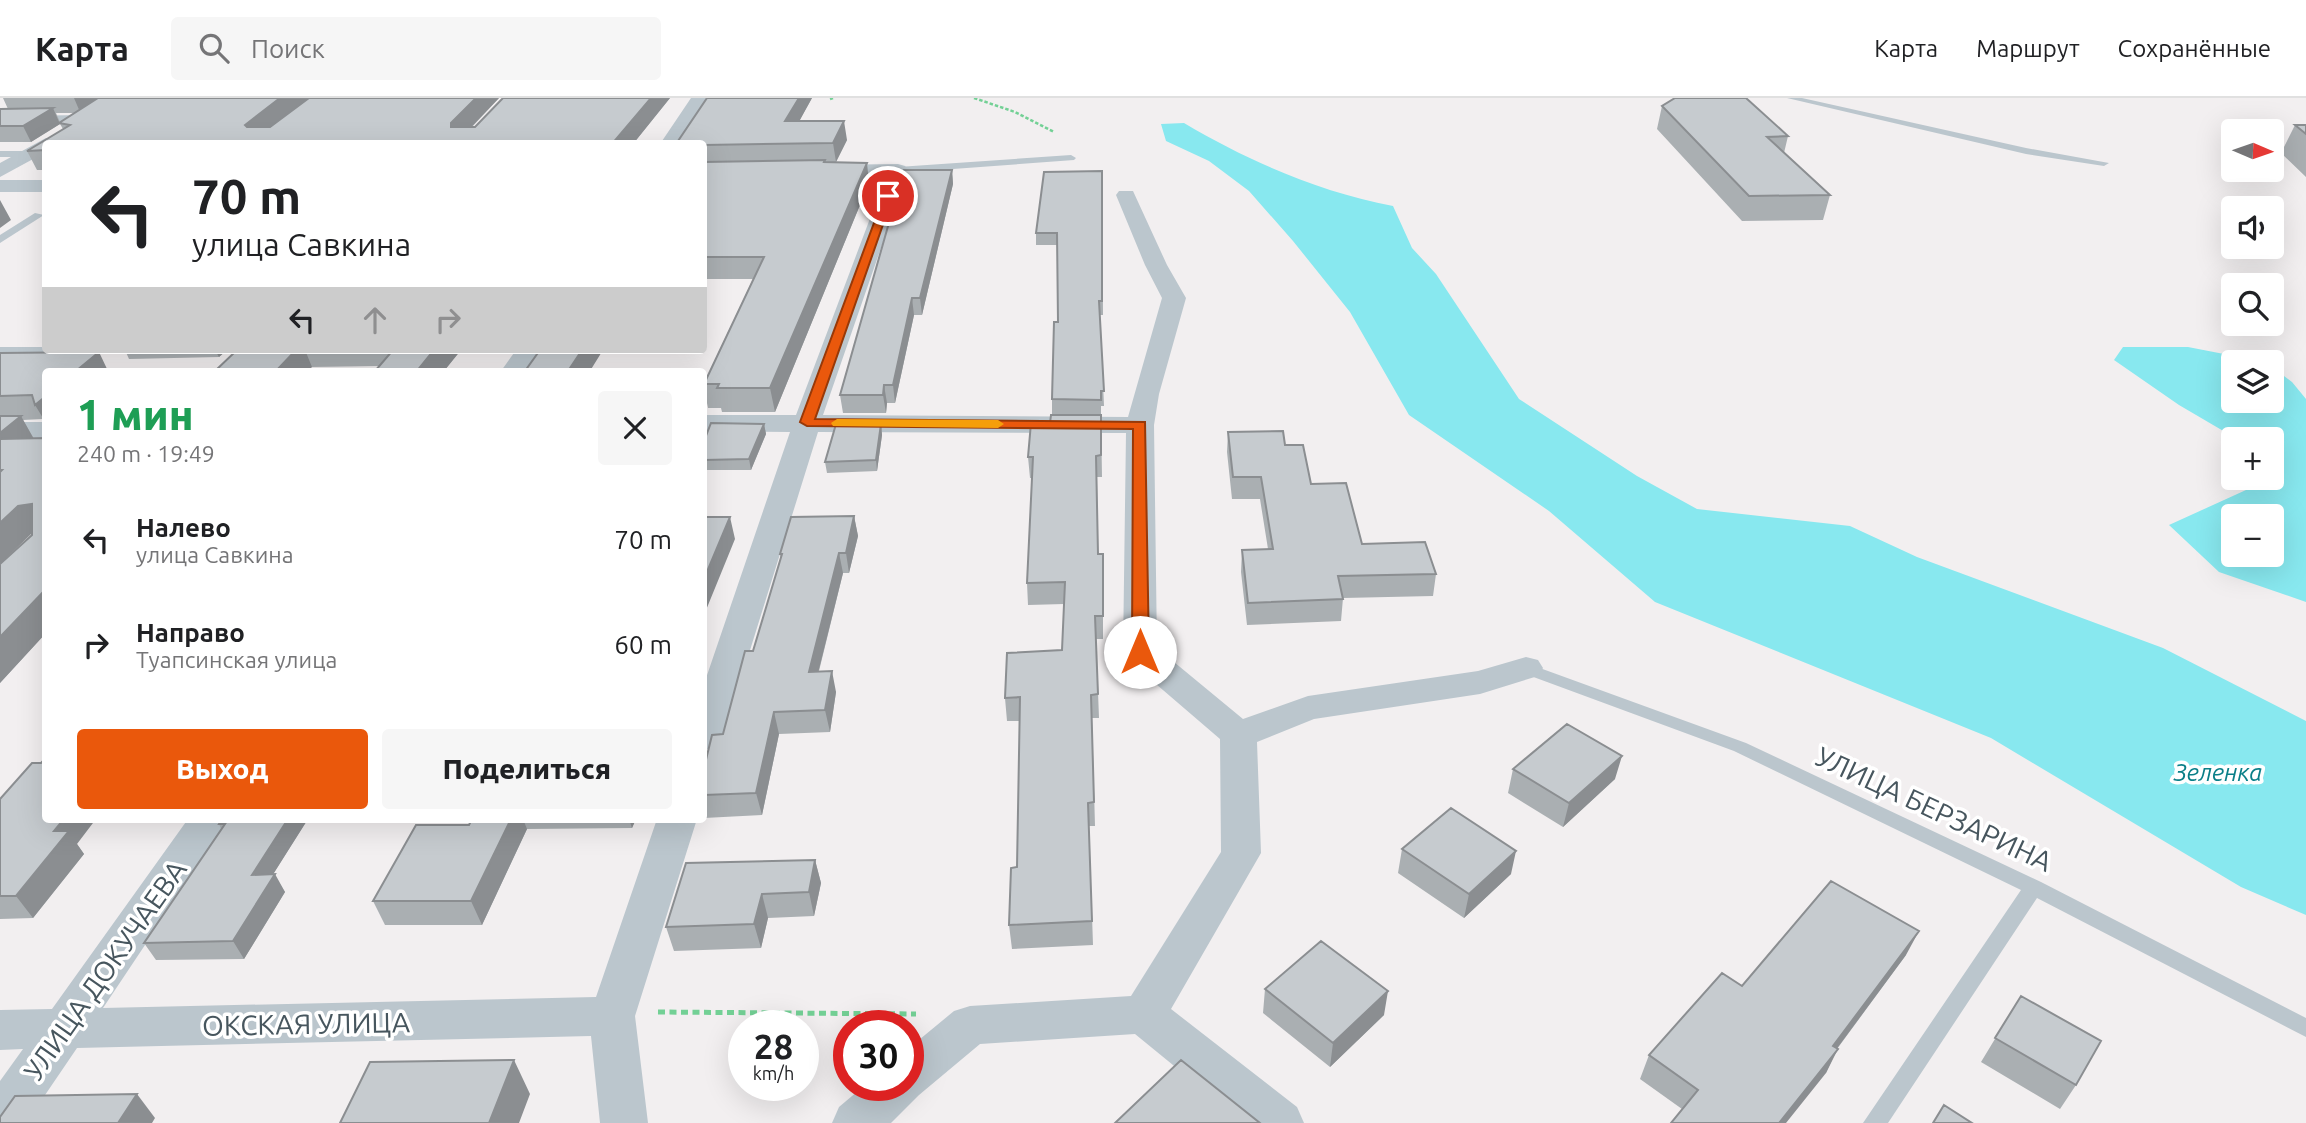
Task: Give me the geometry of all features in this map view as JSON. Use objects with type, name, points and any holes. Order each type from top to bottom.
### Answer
[{"type":"street","points":[[672,140],[700,98]]},
{"type":"street","points":[[52,140],[95,114]]},
{"type":"street","points":[[0,171],[40,147]]},
{"type":"street","points":[[707,728],[807,422],[898,170],[800,172]]},
{"type":"street","points":[[0,186],[42,186]]},
{"type":"street","points":[[1126,195],[1156,265],[1174,298],[1146,394],[1140,425],[1140,652],[1238,735],[1241,853],[1144,1013]]},
{"type":"street","points":[[707,423],[1140,425]]},
{"type":"street","points":[[0,430],[42,430]]},
{"type":"street","points":[[1238,735],[1308,708],[1480,682],[1526,668]]},
{"type":"street","name":"УЛИЦА ДОКУЧАЕВА","points":[[0,1121],[206,823]]},
{"type":"street","points":[[624,1123],[612,1016],[676,823]]},
{"type":"street","points":[[924,1064],[970,1025],[1144,1013],[1280,1123]]},
{"type":"street","name":"ОКСКАЯ УЛИЦА","points":[[0,1030],[612,1016]]},
{"type":"street","points":[[856,1123],[881,1101]]},
{"type":"lane","points":[[1791,98],[2026,151],[2104,163]]},
{"type":"lane","points":[[0,113],[10,108]]},
{"type":"lane","points":[[0,118],[95,114]]},
{"type":"lane","points":[[0,154],[40,147]]},
{"type":"lane","points":[[898,170],[1071,158]]},
{"type":"lane","points":[[0,240],[39,215]]},
{"type":"lane","points":[[0,351],[42,350]]},
{"type":"lane","name":"УЛИЦА БЕРЗАРИНА","points":[[1526,668],[1740,747],[2034,887],[2306,1028]]},
{"type":"lane","points":[[1875,1123],[2034,887]]},
{"type":"path","points":[[612,1016],[656,1012],[929,1014],[970,1025]]},
{"type":"water","name":"Зеленка","points":[[1184,123],[1285,174],[1393,206],[1412,248],[1436,274],[1519,399],[1637,476],[1697,509],[1850,526],[1917,557],[2163,648],[2306,721],[2306,915],[2241,887],[1991,738],[1655,602],[1549,511],[1409,415],[1350,312],[1249,191],[1209,161],[1166,141],[1161,124]]},
{"type":"water","points":[[2123,347],[2188,347],[2221,353],[2221,413],[2284,413],[2284,376],[2306,399],[2306,602],[2219,572],[2169,525],[2246,490],[2284,490],[2284,427],[2221,427],[2221,430],[2179,405],[2114,360]]},
{"type":"building","points":[[98,98],[280,98],[245,125],[270,127],[309,98],[476,98],[451,123],[451,127],[475,127],[503,98],[651,98],[615,140],[45,140],[70,125],[59,123]]},
{"type":"building","points":[[707,98],[799,98],[785,121],[844,121],[833,143],[707,145],[707,140],[679,140]]},
{"type":"building","points":[[1675,98],[1746,98],[1788,136],[1767,137],[1830,195],[1749,196],[1662,106]]},
{"type":"building","points":[[53,108],[23,126],[0,126],[0,109]]},
{"type":"building","points":[[2295,125],[2306,125],[2306,134]]},
{"type":"building","points":[[42,142],[42,150],[27,151]]},
{"type":"building","points":[[825,160],[824,162],[867,163],[770,388],[717,388],[719,384],[707,384],[707,378],[764,257],[707,257],[707,162]]},
{"type":"building","points":[[904,170],[952,170],[920,298],[912,298],[893,385],[884,385],[883,395],[840,395]]},
{"type":"building","points":[[1102,171],[1102,301],[1099,301],[1104,391],[1101,391],[1101,400],[1052,399],[1054,322],[1058,322],[1057,233],[1036,233],[1044,172]]},
{"type":"building","points":[[0,353],[97,354],[80,368],[42,368],[42,399],[35,405],[32,395],[0,396]]},
{"type":"building","points":[[233,354],[292,354],[279,368],[218,368]]},
{"type":"building","points":[[390,354],[431,354],[419,368],[378,368]]},
{"type":"building","points":[[537,354],[579,354],[570,368],[527,368]]},
{"type":"building","points":[[1051,415],[1101,415],[1101,455],[1096,456],[1098,554],[1103,554],[1103,616],[1095,616],[1098,694],[1091,695],[1094,802],[1088,803],[1092,921],[1009,925],[1011,868],[1017,867],[1020,697],[1005,698],[1007,653],[1062,650],[1065,582],[1027,583],[1033,457],[1028,457],[1031,423],[1050,423]]},
{"type":"building","points":[[0,416],[21,416],[0,433]]},
{"type":"building","points":[[711,423],[764,424],[749,459],[707,460],[707,433]]},
{"type":"building","points":[[836,424],[881,424],[876,460],[825,462]]},
{"type":"building","points":[[1283,431],[1285,445],[1303,445],[1311,484],[1346,483],[1362,544],[1425,542],[1436,574],[1338,576],[1343,599],[1248,603],[1242,550],[1273,549],[1261,477],[1233,477],[1228,432]]},
{"type":"building","points":[[42,438],[42,593],[0,637],[0,564],[32,535],[32,504],[18,506],[0,523],[0,439]]},
{"type":"building","points":[[854,516],[846,553],[839,553],[809,672],[832,671],[825,710],[774,712],[756,793],[707,795],[707,756],[712,735],[723,734],[745,651],[753,651],[791,517]]},
{"type":"building","points":[[707,517],[730,517],[707,572]]},
{"type":"building","points":[[1567,724],[1622,756],[1569,803],[1513,769]]},
{"type":"building","points":[[32,763],[41,763],[42,823],[61,823],[54,831],[69,831],[16,896],[0,896],[0,799]]},
{"type":"building","points":[[1451,808],[1516,851],[1469,894],[1402,849]]},
{"type":"building","points":[[285,823],[252,875],[275,874],[233,941],[144,943],[225,824],[219,824]]},
{"type":"building","points":[[509,823],[471,901],[373,901],[416,825]]},
{"type":"building","points":[[815,860],[809,892],[762,894],[754,924],[666,927],[686,863]]},
{"type":"building","points":[[1831,881],[1919,931],[1833,1046],[1838,1049],[1779,1123],[1671,1123],[1698,1090],[1649,1055],[1722,973],[1742,986]]},
{"type":"building","points":[[1321,941],[1388,991],[1333,1043],[1265,989]]},
{"type":"building","points":[[2021,996],[2101,1041],[2076,1085],[1995,1038]]},
{"type":"building","points":[[514,1060],[489,1123],[340,1123],[370,1062]]},
{"type":"building","points":[[1181,1060],[1260,1123],[1115,1123]]},
{"type":"building","points":[[137,1094],[118,1123],[0,1123],[0,1117],[15,1096]]},
{"type":"building","points":[[1944,1105],[1972,1123],[1933,1123]]},
{"type":"slow traffic","points":[[837,423],[998,424]]},
{"type":"route","points":[[888,196],[807,422],[1140,425],[1140,652]]}]
